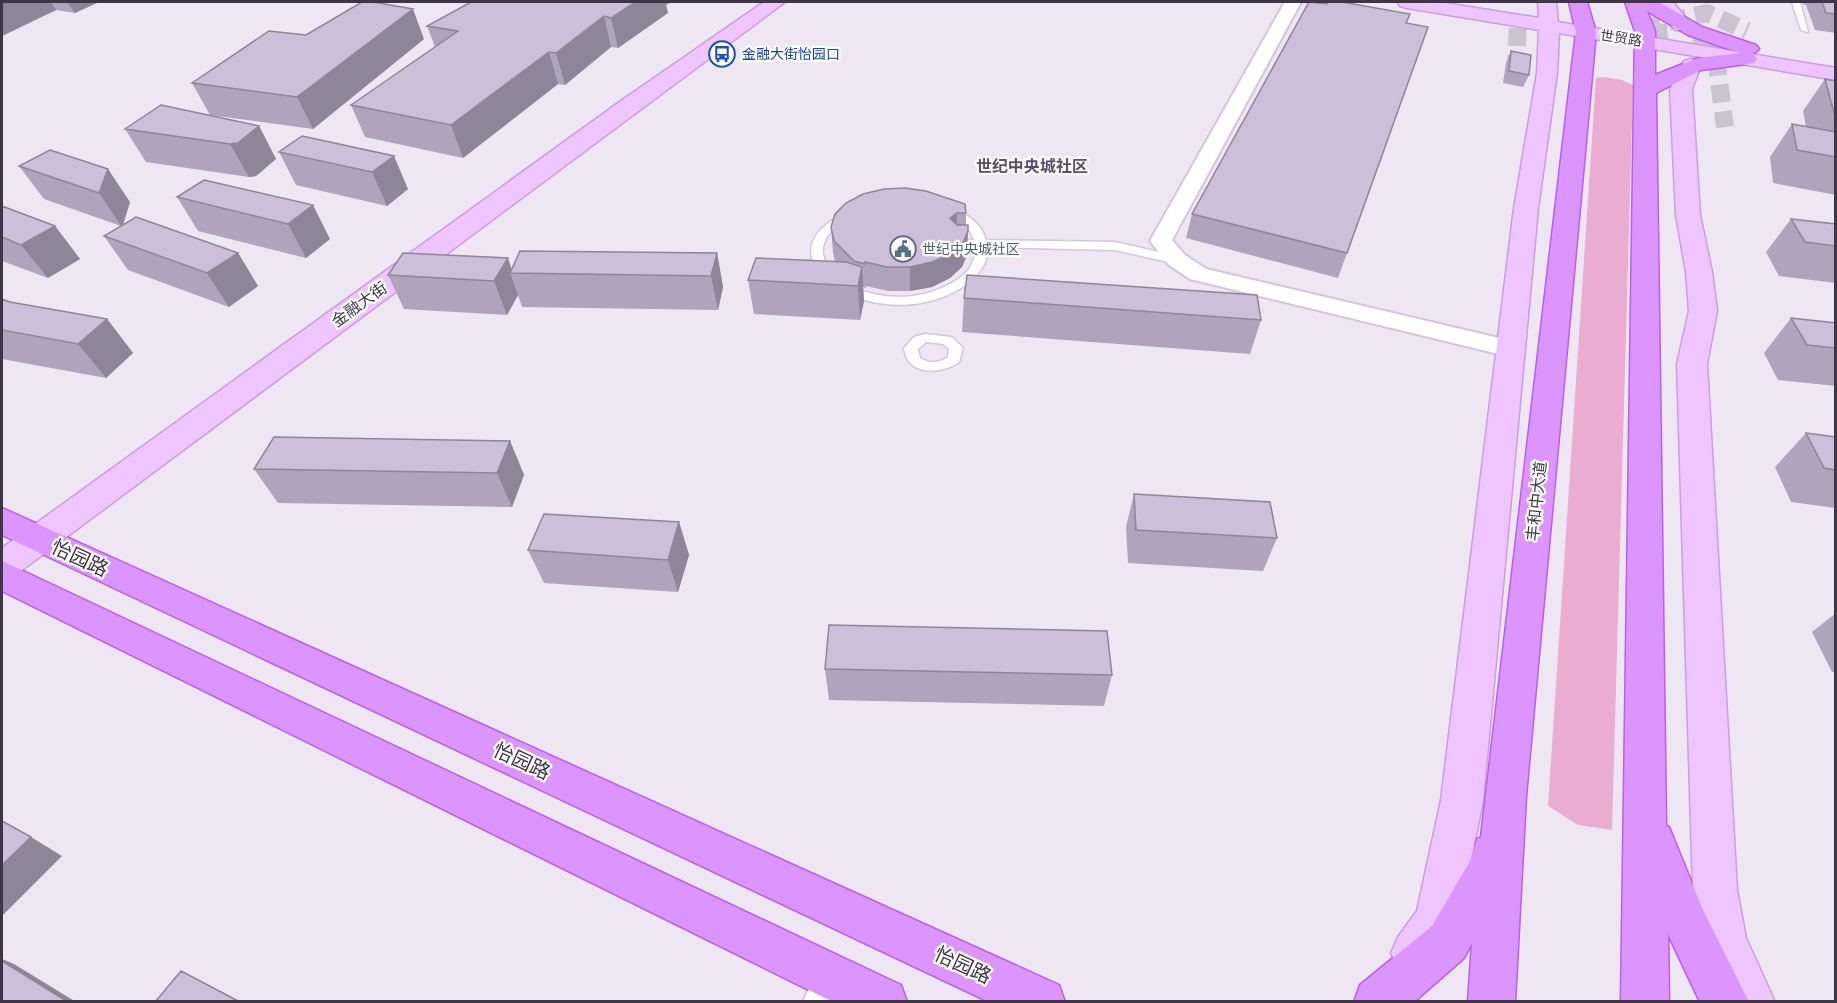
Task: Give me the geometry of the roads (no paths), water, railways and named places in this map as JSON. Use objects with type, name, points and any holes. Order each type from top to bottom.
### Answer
[{"type":"main road","name":"金融大街","points":[[2,566],[15,532],[754,2]]},
{"type":"main road","name":"金融大街","points":[[15,532],[776,2]]},
{"type":"main road","name":"世贸路","points":[[1407,2],[1548,14]]},
{"type":"main road","name":"世贸路","points":[[1468,2],[1582,18],[1643,19],[1748,54],[1836,74]]},
{"type":"main road","points":[[1664,2],[1682,26]]},
{"type":"main road","points":[[1379,1001],[1437,921],[1462,800],[1526,208],[1546,73],[1548,14]]},
{"type":"main road","name":"丰和中大道","points":[[1491,1002],[1505,796],[1582,18]]},
{"type":"main road","points":[[1645,1002],[1645,90],[1643,19],[1682,26],[1748,54]]},
{"type":"main road","name":"世贸路","points":[[1748,54],[1836,63]]},
{"type":"main road","points":[[1645,90],[1673,72],[1691,65],[1748,54]]},
{"type":"main road","points":[[1691,65],[1681,89],[1688,215],[1699,272],[1703,311],[1692,364],[1714,890],[1724,940],[1752,1002]]},
{"type":"main road","name":"怡园路","points":[[15,532],[1042,1002]]},
{"type":"main road","points":[[2,575],[828,989],[884,1002]]},
{"type":"main road","points":[[1379,1001],[1448,942],[1488,870],[1505,796]]},
{"type":"main road","points":[[1646,818],[1670,890],[1710,975],[1726,1002]]},
{"type":"street","points":[[1293,2],[1161,241],[1177,260],[1198,274],[1511,349]]},
{"type":"lane","points":[[1796,2],[1804,30]]},
{"type":"lane","points":[[891,203],[916,203],[939,208],[959,217],[974,229],[982,243],[981,260],[971,276],[952,289],[926,298],[897,301],[868,297],[843,288],[825,274],[817,258],[818,241],[829,226],[845,215],[867,207],[891,203]]},
{"type":"lane","points":[[957,243],[1115,246],[1177,260]]},
{"type":"tunnel","points":[[1659,40],[1658,24],[1707,13],[1747,31]]},
{"type":"tunnel","points":[[1516,73],[1518,17]]},
{"type":"tunnel","points":[[1692,46],[1706,48],[1717,66],[1725,127]]},
{"type":"place","name":"金融大街怡园口","points":[[722,54]]},
{"type":"place","name":"世纪中央城社区","points":[[903,249]]},
{"type":"district","name":"世纪中央城社区","points":[[1032,166]]}]
